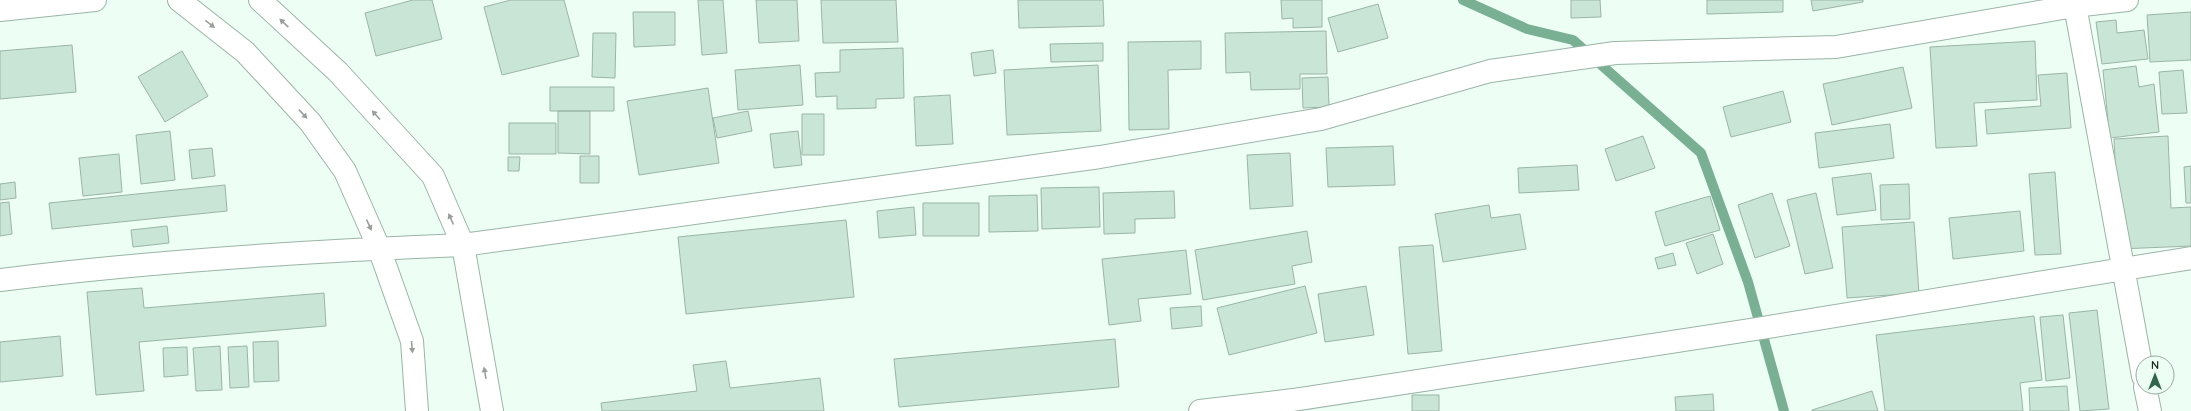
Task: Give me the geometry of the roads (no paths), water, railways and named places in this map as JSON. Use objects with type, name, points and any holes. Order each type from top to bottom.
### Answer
[{"type":"street","points":[[0,10],[95,0]]},
{"type":"street","points":[[179,0],[245,52],[310,122],[345,171],[379,248],[412,340],[417,411]]},
{"type":"street","points":[[260,0],[338,72],[433,176],[463,245],[492,411]]},
{"type":"street","points":[[0,280],[85,269],[379,248],[463,245],[1100,157],[1321,119],[1490,71],[1578,60],[1615,53],[1836,47],[2074,3],[2127,0]]},
{"type":"street","points":[[2074,3],[2139,355]]},
{"type":"street","points":[[1200,411],[1294,400],[1764,327],[2191,258]]},
{"type":"street","points":[[2147,395],[2150,411]]},
{"type":"waterway","points":[[1463,0],[1527,29],[1573,40],[1701,153],[1748,282],[1784,411]]}]
